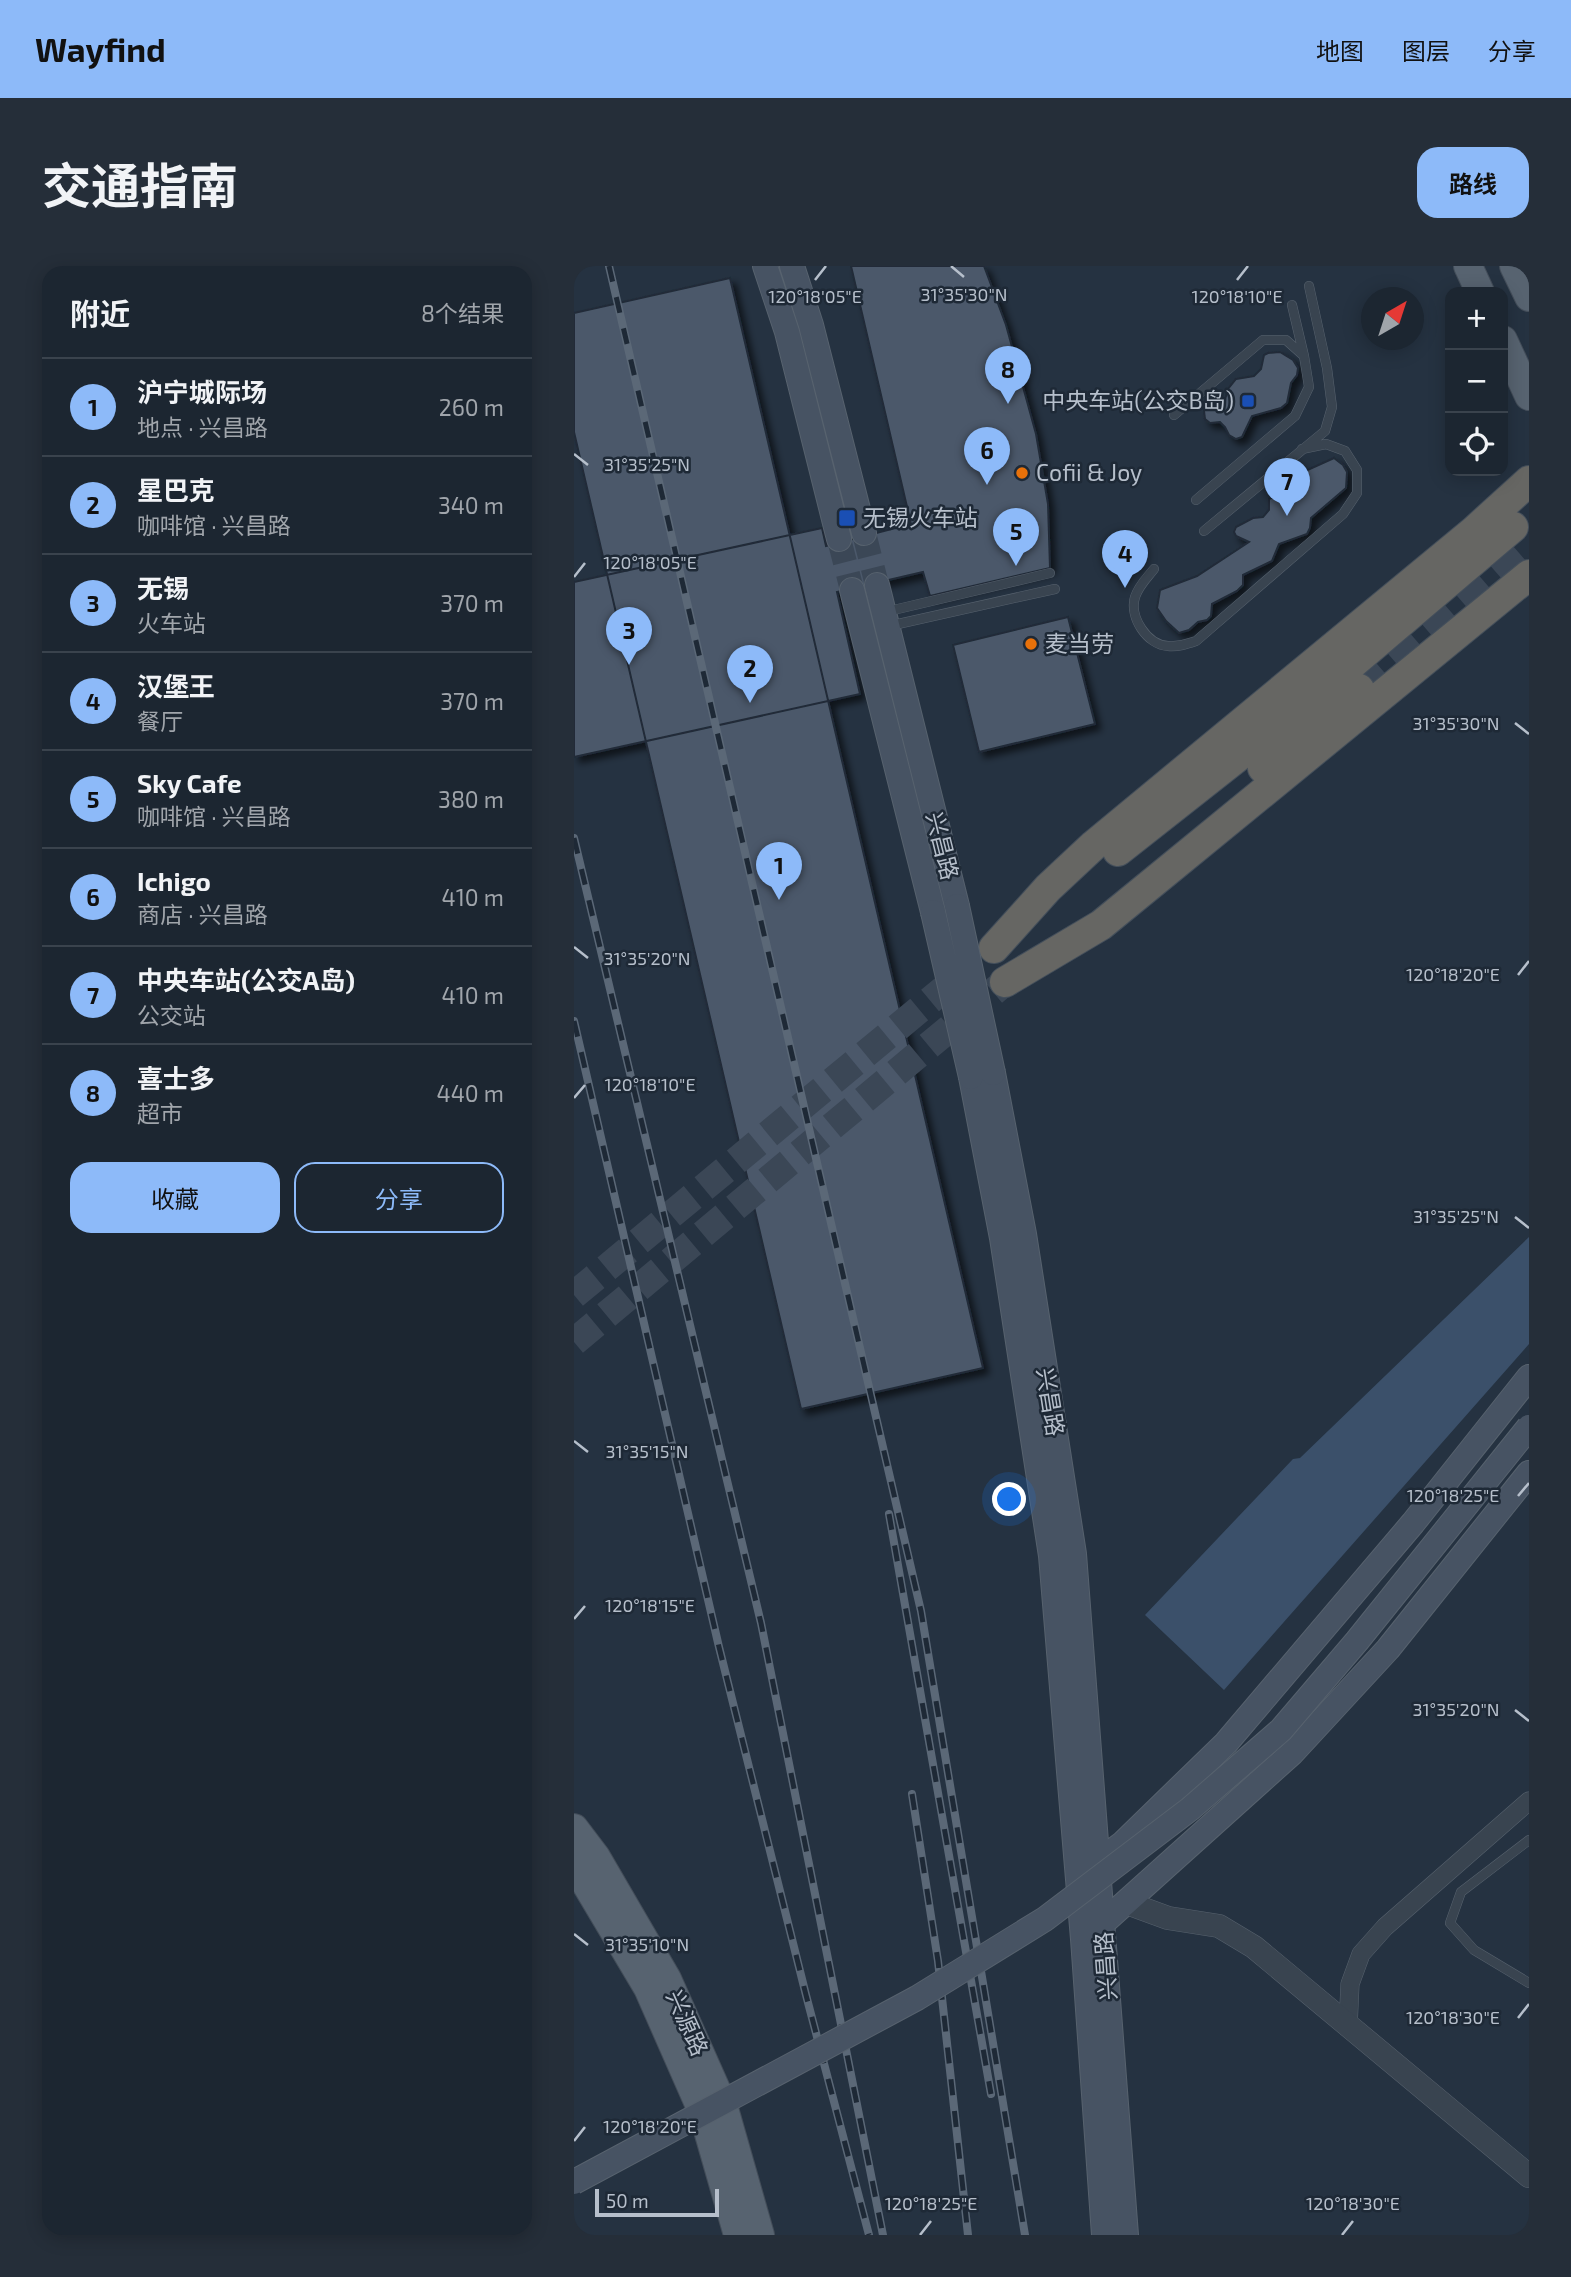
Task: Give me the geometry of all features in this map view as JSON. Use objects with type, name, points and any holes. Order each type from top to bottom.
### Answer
[{"type":"highway","points":[[1513,527],[1307,702],[994,948],[1048,888],[1094,845],[1474,531],[1529,481]]},
{"type":"highway","points":[[1359,689],[1004,982],[1101,925],[1529,575]]},
{"type":"main road","points":[[765,266],[787,332],[839,538]]},
{"type":"main road","points":[[792,266],[811,325],[864,533]]},
{"type":"main road","points":[[1468,266],[1478,287]]},
{"type":"main road","points":[[1514,266],[1529,297]]},
{"type":"main road","points":[[1508,350],[1529,396]]},
{"type":"main road","name":"兴昌路","points":[[877,584],[957,906],[1002,1238],[1051,1556],[1077,1877],[1093,1932],[1126,2235]]},
{"type":"main road","name":"兴昌路","points":[[852,590],[933,912],[982,1075],[1024,1234],[1074,1554],[1098,1861],[1093,1932],[1104,2235]]},
{"type":"main road","points":[[1077,1877],[1122,1844],[1226,1743],[1413,1523],[1529,1377]]},
{"type":"main road","points":[[574,2182],[917,1998],[1045,1919],[1190,1809],[1281,1730],[1357,1641],[1529,1427]]},
{"type":"main road","points":[[1093,1932],[1292,1753],[1388,1649],[1529,1473]]},
{"type":"main road","name":"兴源路","points":[[574,1828],[596,1857],[667,1979],[723,2105],[760,2235]]},
{"type":"main road","name":"兴源路","points":[[574,1864],[648,1989],[703,2113],[738,2235]]},
{"type":"street","points":[[1348,2028],[1350,1984],[1361,1954],[1385,1927],[1529,1801]]},
{"type":"street","points":[[1127,1903],[1168,1918],[1219,1926],[1254,1947],[1529,2176]]},
{"type":"lane","points":[[1204,531],[1325,430],[1332,407],[1327,368],[1309,286]]},
{"type":"lane","points":[[1196,500],[1296,416],[1308,387],[1292,305]]},
{"type":"lane","points":[[1174,415],[1264,340],[1286,340],[1304,356]]},
{"type":"lane","points":[[1154,569],[1140,584],[1134,600],[1135,618],[1146,636],[1165,647],[1196,641],[1343,514],[1357,493],[1357,470],[1345,451],[1326,444],[1303,449]]},
{"type":"lane","points":[[885,619],[1050,573]]},
{"type":"lane","points":[[885,619],[1055,589]]},
{"type":"lane","points":[[1529,1840],[1461,1892],[1450,1923],[1474,1950],[1529,1983]]},
{"type":"water","points":[[1529,1237],[1529,1344],[1224,1690],[1145,1615],[1293,1459],[1300,1458]]},
{"type":"building","points":[[851,266],[984,266],[1006,325],[1036,434],[1048,504],[1050,568],[930,596],[923,572],[837,592],[860,694],[574,757],[574,582],[822,528],[826,546],[911,524]]},
{"type":"building","points":[[730,278],[983,1368],[801,1409],[574,432],[574,313]]},
{"type":"building","points":[[1280,352],[1293,360],[1298,368],[1291,383],[1287,403],[1281,408],[1252,416],[1242,437],[1236,439],[1229,435],[1220,422],[1210,423],[1205,419],[1204,411],[1207,407],[1224,403],[1228,389],[1236,379],[1254,376],[1261,369],[1264,355]]},
{"type":"building","points":[[1334,458],[1347,472],[1346,488],[1311,518],[1307,534],[1279,544],[1272,561],[1243,575],[1243,585],[1237,591],[1212,604],[1211,616],[1207,620],[1179,633],[1166,621],[1157,608],[1160,590],[1197,576],[1249,542],[1236,536],[1236,527],[1253,518],[1263,517],[1269,510],[1269,499],[1297,486],[1303,472]]},
{"type":"building","points":[[1068,617],[1095,724],[979,752],[953,645]]},
{"type":"tunnel","points":[[864,533],[877,585]]},
{"type":"tunnel","points":[[839,539],[852,590]]},
{"type":"tunnel","points":[[1359,689],[1529,542]]},
{"type":"tunnel","points":[[574,1295],[967,970]]},
{"type":"tunnel","points":[[574,1342],[1005,982]]},
{"type":"railway","points":[[609,266],[921,1611],[1025,2235]]},
{"type":"railway","points":[[574,838],[761,1623],[883,2235]]},
{"type":"railway","points":[[574,1021],[719,1647],[869,2235]]},
{"type":"railway","points":[[889,1514],[991,2094]]},
{"type":"railway","points":[[912,1794],[938,1961],[968,2235]]},
{"type":"place","name":"中央车站(公交B岛)","points":[[1248,401]]},
{"type":"place","name":"喜士多","points":[[1008,404]]},
{"type":"place","name":"Cofii & Joy","points":[[1022,473]]},
{"type":"place","name":"Ichigo","points":[[987,485]]},
{"type":"place","name":"中央车站(公交A岛)","points":[[1287,516]]},
{"type":"place","name":"无锡火车站","points":[[847,518]]},
{"type":"place","name":"Sky Cafe","points":[[1016,566]]},
{"type":"place","name":"汉堡王","points":[[1125,588]]},
{"type":"place","name":"麦当劳","points":[[1031,644]]},
{"type":"place","name":"无锡","points":[[629,665]]},
{"type":"place","name":"星巴克","points":[[750,703]]},
{"type":"place","name":"沪宁城际场","points":[[779,900]]}]
